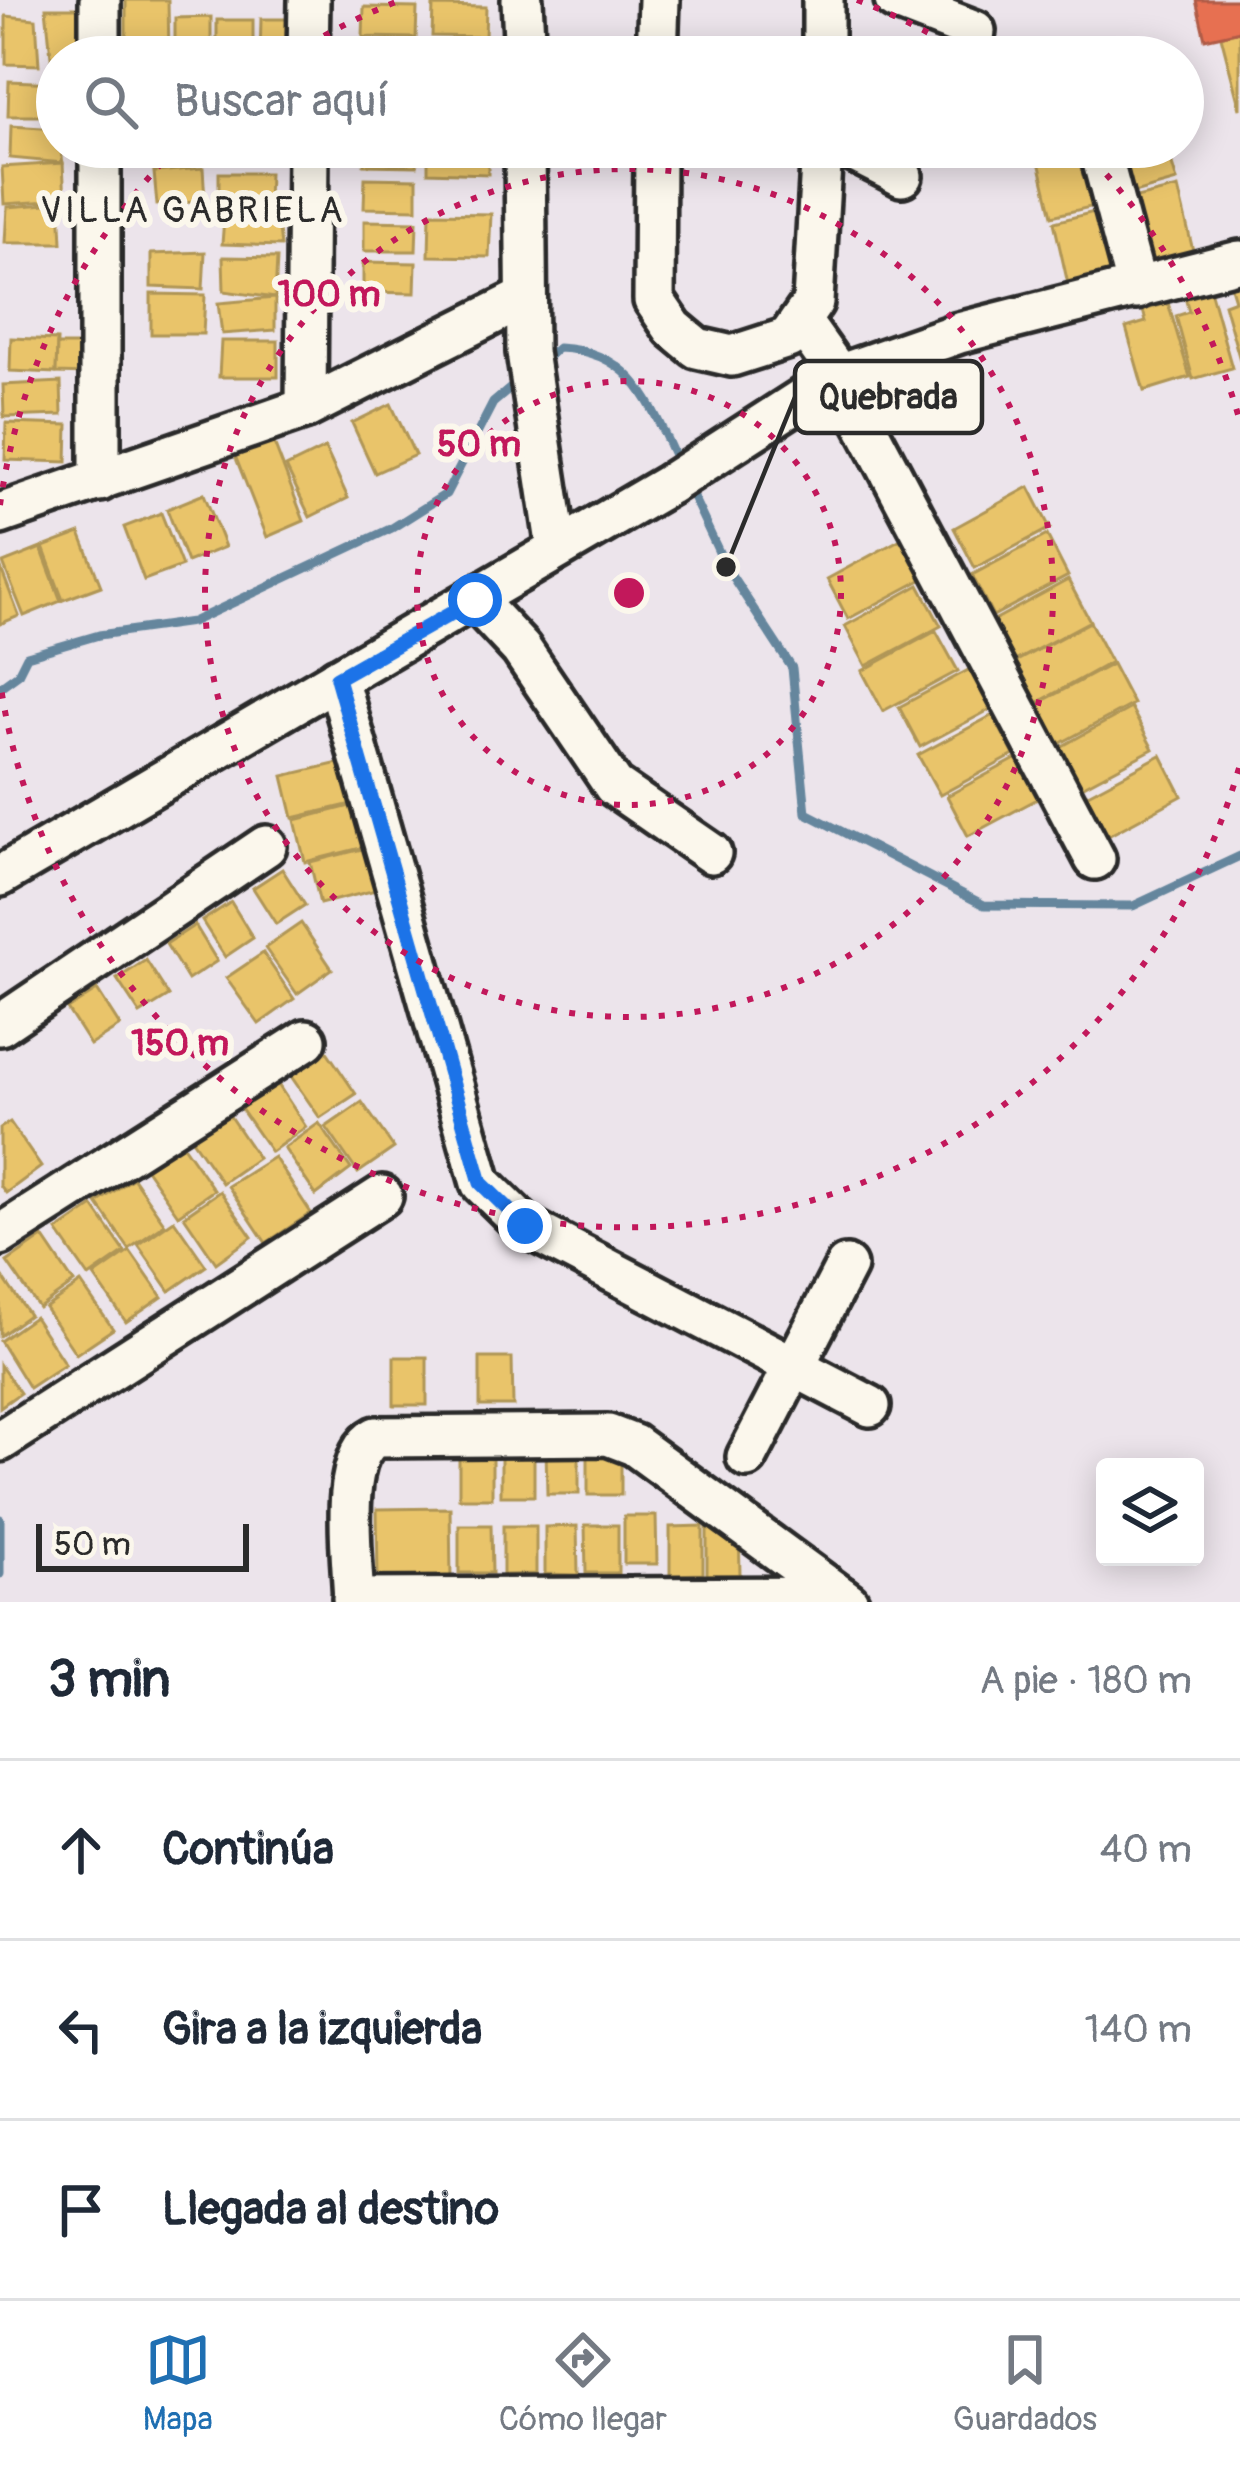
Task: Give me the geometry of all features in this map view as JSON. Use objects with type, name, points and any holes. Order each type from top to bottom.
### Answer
[{"type":"street","points":[[100,0],[100,36]]},
{"type":"street","points":[[308,36],[309,0]]},
{"type":"street","points":[[522,0],[524,36]]},
{"type":"street","points":[[658,36],[659,0]]},
{"type":"street","points":[[823,0],[823,36]]},
{"type":"street","points":[[895,0],[975,31]]},
{"type":"street","points":[[100,168],[100,481]]},
{"type":"street","points":[[306,407],[308,168]]},
{"type":"street","points":[[525,168],[529,364],[556,550]]},
{"type":"street","points":[[654,168],[654,300],[673,328],[697,348],[731,356],[788,338],[802,323],[816,281],[821,168]]},
{"type":"street","points":[[886,168],[902,176]]},
{"type":"street","points":[[1105,168],[1137,290]]},
{"type":"street","points":[[0,876],[704,464],[839,375],[959,333],[1240,261]]},
{"type":"street","points":[[0,514],[306,407],[525,298]]},
{"type":"street","points":[[802,323],[839,375],[1096,859]]},
{"type":"street","points":[[446,336],[529,364]]},
{"type":"street","points":[[475,600],[521,649],[614,786],[711,853]]},
{"type":"street","points":[[337,678],[481,1183],[525,1226],[870,1406]]},
{"type":"street","points":[[0,1024],[266,846]]},
{"type":"street","points":[[0,1234],[306,1040]]},
{"type":"street","points":[[0,1441],[382,1196]]},
{"type":"street","points":[[748,1457],[846,1266]]},
{"type":"street","points":[[579,1432],[634,1445],[845,1600],[353,1601],[352,1470],[364,1442],[376,1437],[579,1432]]},
{"type":"building: Viviendas","points":[[126,0],[168,0],[169,36],[126,36]]},
{"type":"building: Viviendas","points":[[433,6],[486,7],[485,36],[432,36]]},
{"type":"building: Viviendas","points":[[364,7],[417,8],[416,36],[363,36]]},
{"type":"building: Viviendas","points":[[46,8],[84,8],[84,36],[49,36]]},
{"type":"building: Viviendas","points":[[6,16],[36,19],[36,65],[6,64]]},
{"type":"building: Viviendas","points":[[211,17],[211,36],[175,36],[175,18]]},
{"type":"building: Viviendas","points":[[261,19],[296,19],[296,36],[261,36]]},
{"type":"building: Viviendas","points":[[217,20],[253,20],[253,36],[217,36]]},
{"type":"building: Viviendas","points":[[1240,31],[1240,109],[1221,36]]},
{"type":"building: Viviendas","points":[[9,81],[36,82],[36,116],[8,116]]},
{"type":"building: Viviendas","points":[[11,126],[36,128],[36,160],[10,158]]},
{"type":"building: Viviendas","points":[[2,167],[63,168],[65,200],[4,204]]},
{"type":"building: Viviendas","points":[[203,168],[205,201],[157,205],[154,172]]},
{"type":"building: Viviendas","points":[[428,168],[488,168],[488,174],[428,172]]},
{"type":"building: Viviendas","points":[[1041,168],[1090,168],[1099,205],[1052,216]]},
{"type":"building: Viviendas","points":[[1127,168],[1173,168],[1177,181],[1134,193]]},
{"type":"building: Viviendas","points":[[219,173],[269,173],[268,201],[219,204]]},
{"type":"building: Viviendas","points":[[365,178],[417,179],[417,209],[364,208]]},
{"type":"building: Viviendas","points":[[1178,188],[1194,255],[1151,265],[1136,198]]},
{"type":"building: Viviendas","points":[[60,203],[62,243],[5,243],[7,207]]},
{"type":"building: Viviendas","points":[[1098,211],[1114,273],[1068,284],[1054,222]]},
{"type":"building: Viviendas","points":[[430,213],[491,214],[489,257],[429,256]]},
{"type":"building: Viviendas","points":[[277,214],[281,246],[222,244],[224,218]]},
{"type":"building: Viviendas","points":[[364,221],[417,222],[416,251],[364,251]]},
{"type":"building: Viviendas","points":[[205,252],[203,289],[151,287],[151,254]]},
{"type":"building: Viviendas","points":[[223,257],[277,258],[275,298],[224,291]]},
{"type":"building: Viviendas","points":[[363,262],[416,263],[415,293],[363,292]]},
{"type":"building: Viviendas","points":[[1240,281],[1240,360],[1224,304],[1235,300],[1230,284]]},
{"type":"building: Viviendas","points":[[1209,286],[1232,368],[1193,379],[1176,316],[1189,312],[1184,293]]},
{"type":"building: Viviendas","points":[[151,294],[205,295],[203,334],[151,334]]},
{"type":"building: Viviendas","points":[[275,298],[275,330],[222,334],[218,303]]},
{"type":"building: Viviendas","points":[[1168,303],[1190,377],[1144,391],[1126,328],[1146,322],[1143,310]]},
{"type":"building: Viviendas","points":[[11,338],[57,340],[56,373],[10,371]]},
{"type":"building: Viviendas","points":[[221,341],[278,341],[278,377],[219,377]]},
{"type":"building: Viviendas","points":[[57,345],[87,345],[87,374],[56,373]]},
{"type":"building: Viviendas","points":[[61,382],[62,415],[4,417],[3,385]]},
{"type":"building: Viviendas","points":[[391,404],[415,455],[375,473],[352,423]]},
{"type":"building: Viviendas","points":[[6,423],[68,425],[67,462],[5,460]]},
{"type":"building: Viviendas","points":[[272,438],[304,521],[267,537],[234,453]]},
{"type":"building: Viviendas","points":[[325,448],[348,498],[310,517],[286,467]]},
{"type":"building: Viviendas","points":[[1029,487],[1050,528],[975,568],[954,528]]},
{"type":"building: Viviendas","points":[[204,494],[225,547],[187,562],[167,509]]},
{"type":"building: Viviendas","points":[[161,513],[182,566],[144,580],[124,527]]},
{"type":"building: Viviendas","points":[[80,533],[101,586],[63,600],[43,547]]},
{"type":"building: Viviendas","points":[[1047,535],[1068,576],[993,616],[972,575]]},
{"type":"building: Viviendas","points":[[901,539],[923,579],[848,619],[827,579]]},
{"type":"building: Viviendas","points":[[41,548],[61,601],[24,616],[3,563]]},
{"type":"building: Viviendas","points":[[0,566],[19,616],[0,624]]},
{"type":"building: Viviendas","points":[[1068,580],[1090,621],[1015,661],[994,620]]},
{"type":"building: Viviendas","points":[[919,585],[941,626],[866,666],[845,626]]},
{"type":"building: Viviendas","points":[[1090,622],[1111,662],[1037,703],[1015,662]]},
{"type":"building: Viviendas","points":[[936,631],[958,671],[883,711],[862,671]]},
{"type":"building: Viviendas","points":[[1112,664],[1133,704],[1059,744],[1037,704]]},
{"type":"building: Viviendas","points":[[974,667],[995,707],[920,747],[899,707]]},
{"type":"building: Viviendas","points":[[1131,708],[1153,749],[1078,789],[1057,749]]},
{"type":"building: Viviendas","points":[[993,715],[1014,755],[940,795],[918,755]]},
{"type":"building: Viviendas","points":[[1161,755],[1182,796],[1108,836],[1086,795]]},
{"type":"building: Viviendas","points":[[1021,756],[1043,796],[968,836],[947,796]]},
{"type":"building: Viviendas","points":[[347,761],[356,803],[293,818],[283,776]]},
{"type":"building: Viviendas","points":[[358,804],[369,846],[305,862],[295,820]]},
{"type":"building: Viviendas","points":[[374,846],[384,888],[320,904],[310,862]]},
{"type":"building: Viviendas","points":[[282,869],[305,905],[276,924],[253,888]]},
{"type":"building: Viviendas","points":[[231,902],[253,938],[225,957],[202,921]]},
{"type":"building: Viviendas","points":[[301,923],[332,969],[297,994],[265,948]]},
{"type":"building: Viviendas","points":[[195,925],[217,961],[188,980],[166,944]]},
{"type":"building: Viviendas","points":[[263,953],[294,999],[259,1024],[226,978]]},
{"type":"building: Viviendas","points":[[146,960],[169,996],[140,1014],[117,979]]},
{"type":"building: Viviendas","points":[[97,990],[120,1026],[90,1045],[67,1009]]},
{"type":"building: Viviendas","points":[[324,1047],[356,1094],[320,1118],[288,1072]]},
{"type":"building: Viviendas","points":[[275,1080],[306,1127],[271,1152],[239,1106]]},
{"type":"building: Viviendas","points":[[362,1102],[394,1148],[358,1173],[326,1127]]},
{"type":"building: Viviendas","points":[[227,1112],[258,1158],[222,1183],[190,1137]]},
{"type":"building: Viviendas","points":[[10,1122],[41,1167],[6,1193],[0,1185],[0,1128]]},
{"type":"building: Viviendas","points":[[319,1123],[351,1169],[316,1195],[284,1148]]},
{"type":"building: Viviendas","points":[[182,1144],[214,1190],[178,1215],[146,1169]]},
{"type":"building: Viviendas","points":[[274,1157],[311,1213],[266,1243],[228,1186]]},
{"type":"building: Viviendas","points":[[133,1178],[165,1224],[129,1249],[97,1203]]},
{"type":"building: Viviendas","points":[[220,1191],[252,1237],[216,1263],[184,1216]]},
{"type":"building: Viviendas","points":[[93,1206],[125,1252],[89,1277],[57,1231]]},
{"type":"building: Viviendas","points":[[174,1220],[206,1266],[170,1291],[138,1245]]},
{"type":"building: Viviendas","points":[[43,1237],[74,1283],[39,1308],[7,1262]]},
{"type":"building: Viviendas","points":[[130,1251],[162,1297],[126,1322],[94,1276]]},
{"type":"building: Viviendas","points":[[0,1273],[29,1315],[0,1336]]},
{"type":"building: Viviendas","points":[[81,1283],[113,1329],[76,1354],[45,1308]]},
{"type":"building: Viviendas","points":[[34,1317],[65,1364],[29,1388],[0,1341]]},
{"type":"building: Viviendas","points":[[394,1357],[427,1357],[427,1405],[394,1405]]},
{"type":"building: Viviendas","points":[[480,1358],[512,1358],[513,1406],[480,1406]]},
{"type":"building: Viviendas","points":[[0,1365],[20,1393],[0,1407]]},
{"type":"building: Viviendas","points":[[546,1446],[579,1446],[579,1494],[547,1494]]},
{"type":"building: Viviendas","points":[[588,1447],[621,1447],[621,1495],[588,1495]]},
{"type":"building: Viviendas","points":[[501,1448],[534,1448],[534,1496],[501,1496]]},
{"type":"building: Viviendas","points":[[459,1450],[492,1450],[492,1498],[459,1498]]},
{"type":"building: Viviendas","points":[[450,1508],[451,1580],[378,1581],[377,1509]]},
{"type":"building: Viviendas","points":[[624,1516],[656,1516],[657,1564],[624,1564]]},
{"type":"building: Viviendas","points":[[459,1525],[491,1525],[492,1573],[459,1573]]},
{"type":"building: Viviendas","points":[[585,1525],[618,1525],[618,1573],[586,1573]]},
{"type":"building: Viviendas","points":[[503,1526],[536,1526],[536,1574],[503,1575]]},
{"type":"building: Viviendas","points":[[577,1526],[578,1575],[545,1574],[545,1527]]},
{"type":"building: Viviendas","points":[[703,1526],[703,1574],[670,1575],[670,1527]]},
{"type":"building: Viviendas","points":[[707,1527],[739,1527],[740,1575],[707,1575]]},
{"type":"building: Comercios","points":[[1196,0],[1240,0],[1240,31],[1205,39]]},
{"type":"waterway","points":[[541,363],[558,348],[584,351],[622,370],[648,402],[679,466]]},
{"type":"waterway","points":[[0,687],[18,674],[27,656],[99,635],[192,622],[392,528],[446,494],[493,403],[519,381]]},
{"type":"waterway","points":[[688,486],[726,567],[792,668],[806,813],[984,905],[1133,906],[1240,856]]},
{"type":"waterway","points":[[0,1519],[0,1574]]},
{"type":"place","name":"Quebrada","points":[[726,567]]},
{"type":"district","name":"VILLA GABRIELA","points":[[193,209]]},
{"type":"route","points":[[475,600],[337,678],[481,1183],[497,1204],[525,1226]]}]
